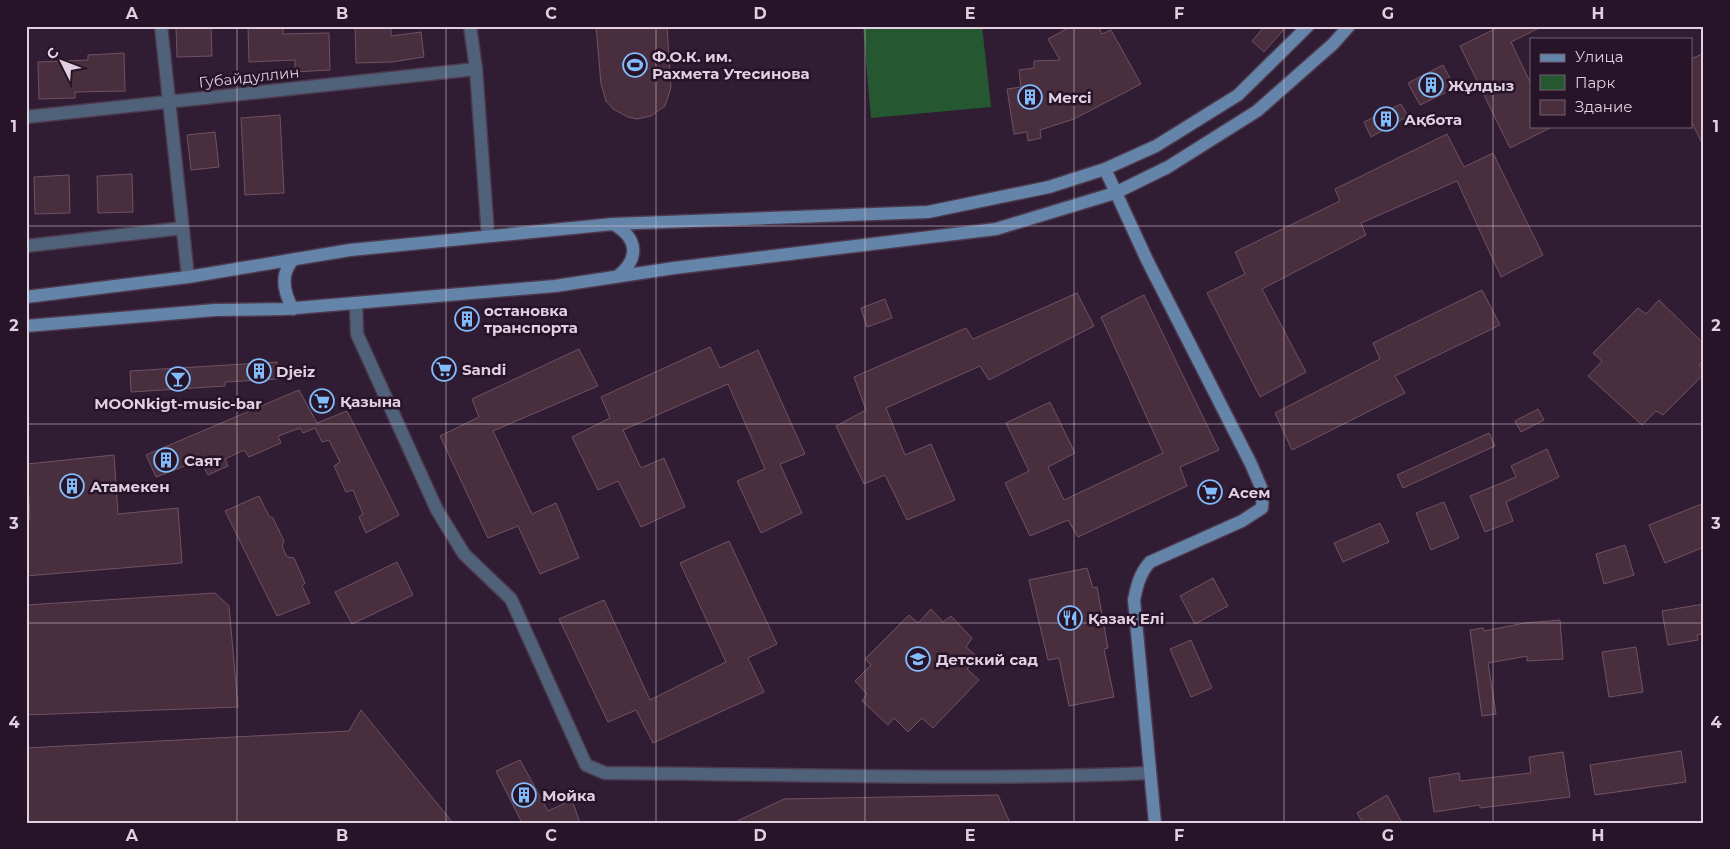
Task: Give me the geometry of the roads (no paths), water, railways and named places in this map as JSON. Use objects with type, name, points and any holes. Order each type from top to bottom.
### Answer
[{"type":"street","points":[[161,26],[188,277]]},
{"type":"street","points":[[470,26],[476,69],[488,236]]},
{"type":"street","points":[[26,297],[188,277],[350,250],[613,224],[928,212],[1049,187],[1105,169],[1156,146],[1238,95],[1308,26]]},
{"type":"street","points":[[26,326],[215,310],[293,308],[555,286],[674,268],[996,229],[1115,193],[1168,168],[1257,111],[1333,44],[1349,26]]},
{"type":"street","name":"Губайдуллин","points":[[26,117],[476,69]]},
{"type":"street","points":[[1105,169],[1115,193],[1231,423],[1263,492],[1262,508],[1242,521],[1150,562],[1140,576],[1134,600],[1155,823]]},
{"type":"street","points":[[613,224],[627,234],[634,247],[632,259],[618,276]]},
{"type":"street","points":[[26,246],[183,228]]},
{"type":"street","points":[[293,308],[287,297],[284,283],[287,268],[294,259]]},
{"type":"street","points":[[356,303],[357,334],[437,510],[464,554],[511,600],[586,765],[604,773],[1096,776],[1150,773]]},
{"type":"place","name":"Ф.О.К. им. Рахмета Утесинова","points":[[635,65]]},
{"type":"place","name":"Жұлдыз","points":[[1431,85]]},
{"type":"place","name":"Merci","points":[[1030,97]]},
{"type":"place","name":"Ақбота","points":[[1386,119]]},
{"type":"place","name":"остановка транспорта","points":[[467,319]]},
{"type":"place","name":"Sandi","points":[[444,369]]},
{"type":"place","name":"Djeiz","points":[[259,371]]},
{"type":"place","name":"MOONkigt-music-bar","points":[[178,379]]},
{"type":"place","name":"Қазына","points":[[322,401]]},
{"type":"place","name":"Саят","points":[[166,460]]},
{"type":"place","name":"Атамекен","points":[[72,486]]},
{"type":"place","name":"Асем","points":[[1210,492]]},
{"type":"place","name":"Қазақ Елі","points":[[1070,618]]},
{"type":"place","name":"Детский сад","points":[[918,659]]},
{"type":"place","name":"Мойка","points":[[524,795]]}]
